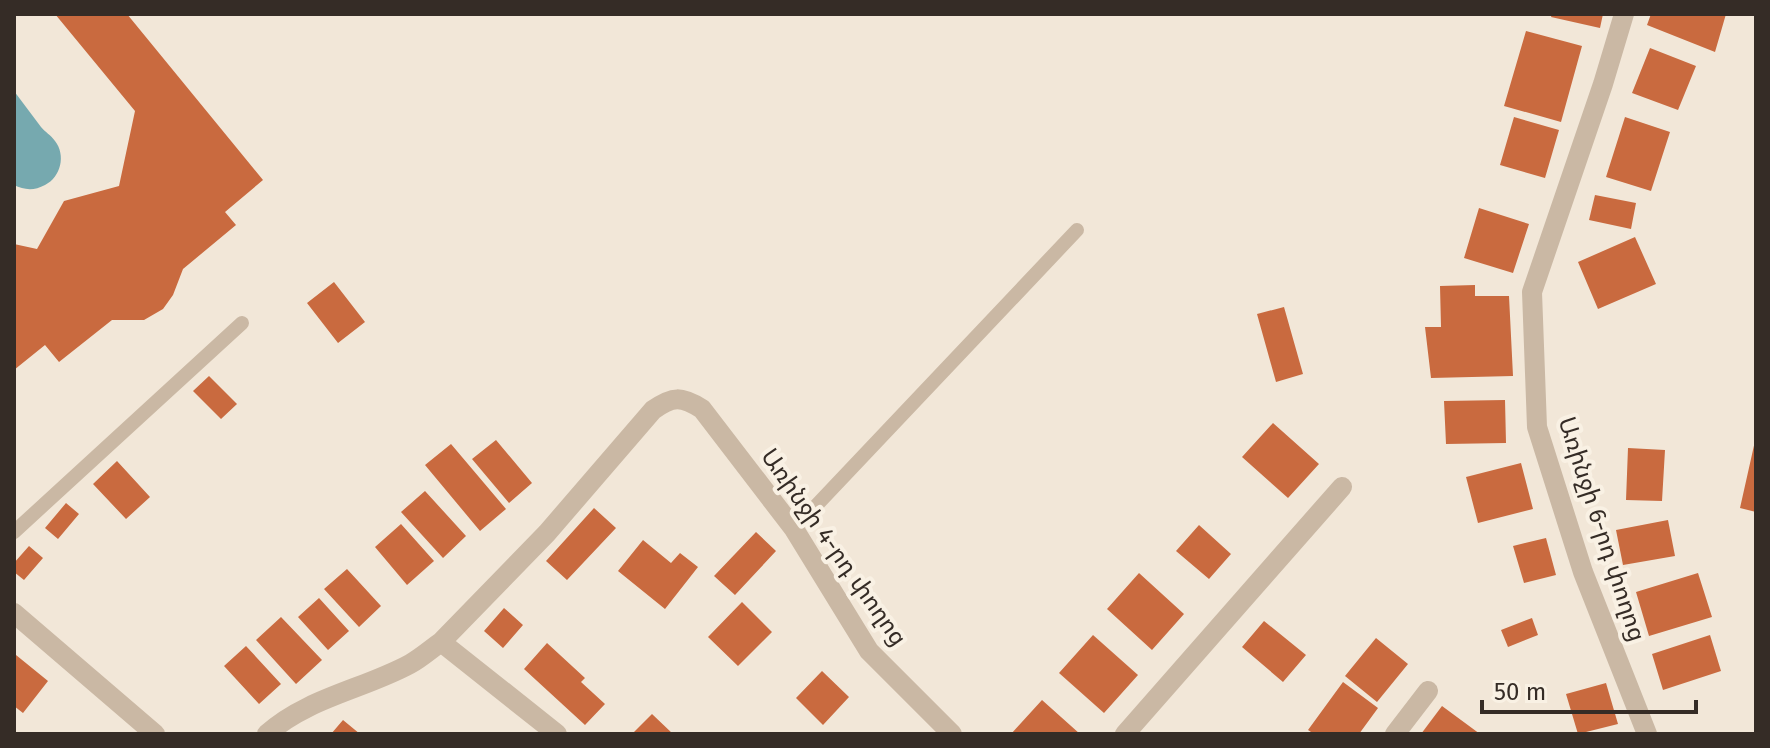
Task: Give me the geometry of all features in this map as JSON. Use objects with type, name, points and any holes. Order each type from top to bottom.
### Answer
[{"type":"street","name":"Առինջի 6-րդ փողոց","points":[[1624,14],[1532,292],[1537,427],[1583,572],[1647,734]]},
{"type":"street","name":"Առինջի 4-րդ փողոց","points":[[441,642],[547,533],[653,410],[668,400],[688,400],[702,409],[794,529],[869,651],[952,734]]},
{"type":"street","points":[[1125,734],[1342,487]]},
{"type":"street","points":[[14,613],[155,734]]},
{"type":"street","points":[[267,734],[319,702],[411,664],[441,642],[557,734]]},
{"type":"street","points":[[1395,734],[1428,691]]},
{"type":"lane","points":[[794,529],[1077,230]]},
{"type":"lane","points":[[14,532],[242,323]]},
{"type":"water","points":[[14,91],[53,139],[60,153],[60,165],[55,177],[37,188],[25,189],[14,185]]},
{"type":"building","points":[[55,14],[127,14],[263,180],[225,212],[236,225],[183,269],[173,295],[163,309],[144,320],[112,320],[59,362],[45,345],[14,370],[14,244],[37,249],[64,201],[119,186],[135,111]]},
{"type":"building","points":[[1552,14],[1603,14],[1600,28],[1551,17]]},
{"type":"building","points":[[1651,14],[1726,14],[1715,52],[1647,25]]},
{"type":"building","points":[[1526,31],[1582,46],[1561,122],[1504,106]]},
{"type":"building","points":[[1650,48],[1696,66],[1678,110],[1632,93]]},
{"type":"building","points":[[1514,117],[1559,130],[1545,178],[1500,165]]},
{"type":"building","points":[[1625,117],[1670,132],[1651,191],[1606,177]]},
{"type":"building","points":[[1595,195],[1636,203],[1631,229],[1589,220]]},
{"type":"building","points":[[1479,208],[1529,224],[1513,273],[1464,258]]},
{"type":"building","points":[[1635,237],[1656,284],[1598,309],[1578,262]]},
{"type":"building","points":[[334,282],[365,322],[338,343],[307,303]]},
{"type":"building","points":[[1475,285],[1475,296],[1509,296],[1513,376],[1431,378],[1425,327],[1441,327],[1440,286]]},
{"type":"building","points":[[1284,307],[1303,374],[1276,382],[1257,314]]},
{"type":"building","points":[[209,376],[237,404],[221,419],[193,391]]},
{"type":"building","points":[[1505,400],[1506,443],[1446,444],[1444,401]]},
{"type":"building","points":[[1273,423],[1319,464],[1288,498],[1242,457]]},
{"type":"building","points":[[496,440],[532,483],[509,503],[472,459]]},
{"type":"building","points":[[1756,441],[1756,512],[1740,508]]},
{"type":"building","points":[[451,444],[506,509],[480,531],[425,465]]},
{"type":"building","points":[[1628,448],[1665,450],[1662,501],[1626,500]]},
{"type":"building","points":[[117,461],[150,497],[126,519],[93,484]]},
{"type":"building","points":[[1521,463],[1533,509],[1478,523],[1466,477]]},
{"type":"building","points":[[425,491],[466,536],[443,558],[401,512]]},
{"type":"building","points":[[66,503],[79,514],[58,539],[45,528]]},
{"type":"building","points":[[594,508],[616,528],[567,580],[546,561]]},
{"type":"building","points":[[1668,520],[1675,556],[1623,565],[1616,530]]},
{"type":"building","points":[[401,524],[434,561],[407,585],[375,547]]},
{"type":"building","points":[[1199,525],[1231,554],[1209,579],[1176,551]]},
{"type":"building","points":[[756,532],[776,551],[735,595],[714,576]]},
{"type":"building","points":[[1546,538],[1556,575],[1524,583],[1513,546]]},
{"type":"building","points":[[643,540],[671,563],[680,553],[698,567],[665,609],[618,571]]},
{"type":"building","points":[[29,546],[43,558],[24,580],[14,572],[14,563]]},
{"type":"building","points":[[347,569],[381,606],[359,627],[324,589]]},
{"type":"building","points":[[1139,573],[1184,614],[1152,650],[1107,609]]},
{"type":"building","points":[[1698,573],[1712,617],[1649,636],[1636,592]]},
{"type":"building","points":[[319,598],[349,631],[328,650],[298,617]]},
{"type":"building","points":[[742,602],[772,632],[738,666],[708,637]]},
{"type":"building","points":[[504,608],[523,625],[503,648],[484,631]]},
{"type":"building","points":[[281,617],[322,660],[296,684],[256,640]]},
{"type":"building","points":[[1532,618],[1538,635],[1508,647],[1501,630]]},
{"type":"building","points":[[1264,621],[1306,655],[1283,682],[1242,647]]},
{"type":"building","points":[[1093,635],[1138,675],[1104,713],[1059,673]]},
{"type":"building","points":[[1710,635],[1721,671],[1663,690],[1652,654]]},
{"type":"building","points":[[1376,638],[1408,664],[1377,702],[1345,676]]},
{"type":"building","points":[[547,643],[585,678],[581,682],[605,704],[585,725],[524,669]]},
{"type":"building","points":[[246,646],[281,684],[259,704],[224,666]]},
{"type":"building","points":[[16,655],[48,681],[23,713],[14,706]]},
{"type":"building","points":[[822,671],[849,697],[823,725],[796,698]]},
{"type":"building","points":[[1343,682],[1378,708],[1359,734],[1314,734],[1308,730]]},
{"type":"building","points":[[1606,683],[1618,724],[1578,734],[1566,694]]},
{"type":"building","points":[[1042,700],[1080,734],[1011,734]]},
{"type":"building","points":[[1442,706],[1480,734],[1421,734]]},
{"type":"building","points":[[652,714],[673,734],[632,734]]},
{"type":"building","points":[[343,720],[360,734],[331,734]]}]
